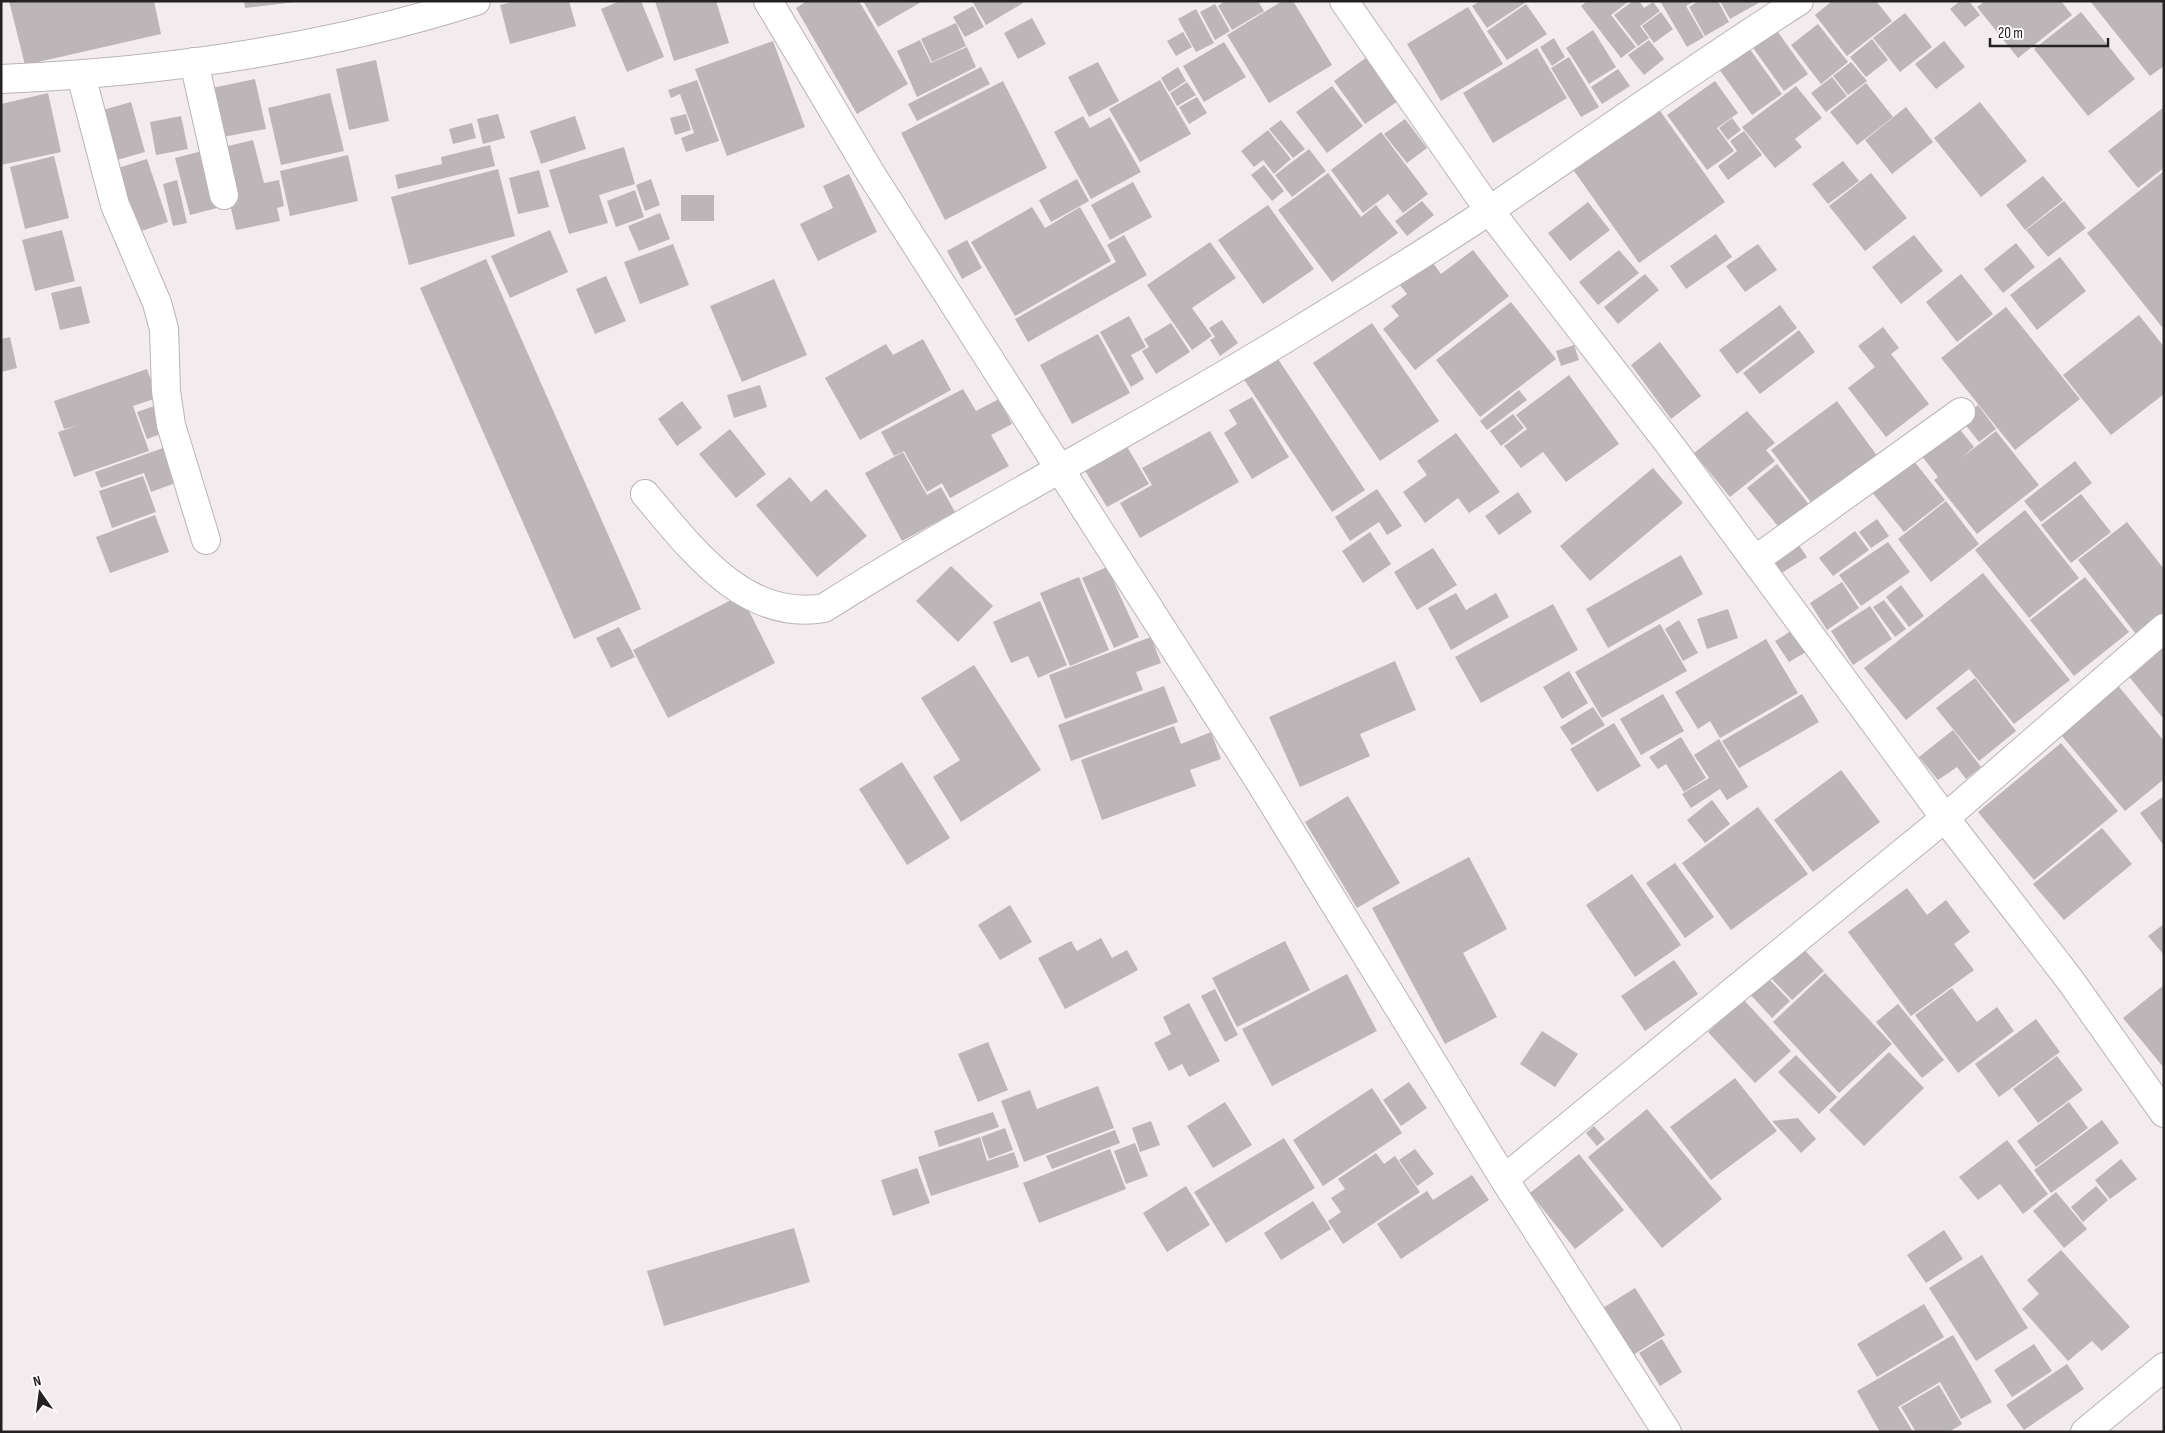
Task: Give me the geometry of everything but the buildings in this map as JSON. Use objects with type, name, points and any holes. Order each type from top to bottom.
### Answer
[{"type":"street","points":[[1,79],[81,75],[194,62],[318,44],[396,25],[476,1]]},
{"type":"street","points":[[768,1],[871,174],[1260,782],[1504,1179],[1667,1432]]},
{"type":"street","points":[[1344,1],[1489,210],[1670,446],[1945,818],[2070,980],[2164,1113]]},
{"type":"street","points":[[645,494],[685,542],[722,576],[741,590],[766,604],[788,610],[806,611],[824,608],[1058,469],[1126,432],[1279,342],[1489,210],[1742,37],[1799,1]]},
{"type":"street","points":[[194,62],[224,195]]},
{"type":"street","points":[[81,75],[115,205],[157,303],[164,329],[167,398],[171,425],[206,540]]},
{"type":"street","points":[[1755,560],[1961,412]]},
{"type":"street","points":[[1504,1179],[1945,818],[2164,628]]},
{"type":"street","points":[[2085,1432],[2164,1367]]}]
